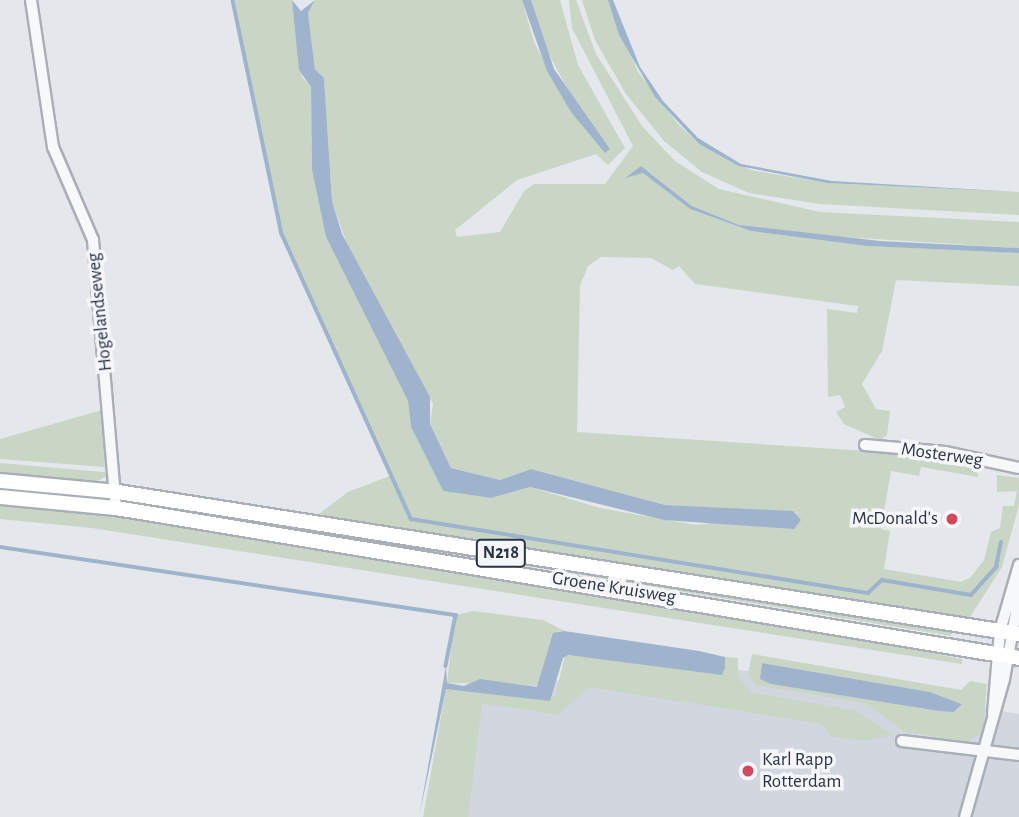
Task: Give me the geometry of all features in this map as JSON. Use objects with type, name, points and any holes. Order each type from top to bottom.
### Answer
[{"type":"main road","name":"Groene Kruisweg","points":[[0,481],[118,492],[1011,632]]},
{"type":"main road","name":"Groene Kruisweg","points":[[0,497],[116,508],[1008,656]]},
{"type":"street","name":"Hogelandseweg","points":[[31,0],[53,147],[93,240],[118,492],[116,508]]},
{"type":"street","name":"Mosterweg","points":[[865,445],[945,452],[1019,468]]},
{"type":"street","points":[[965,817],[1008,656],[1019,565]]},
{"type":"street","points":[[902,741],[1019,755]]},
{"type":"shaded area","points":[[708,665],[1019,714],[1019,817],[426,817],[448,692]]},
{"type":"green space","points":[[235,0],[292,0],[302,77],[311,87],[312,170],[326,237],[408,401],[411,427],[443,491],[491,498],[530,487],[600,508],[696,525],[799,513],[665,505],[531,469],[500,480],[451,468],[430,424],[433,404],[350,253],[332,201],[324,78],[315,69],[308,13],[315,0],[522,0],[534,42],[571,112],[610,149],[579,111],[542,41],[531,0],[560,0],[578,65],[625,148],[608,165],[596,154],[517,180],[455,230],[457,237],[500,232],[524,191],[534,184],[605,184],[633,146],[572,28],[569,0],[576,0],[596,54],[642,126],[675,161],[719,189],[820,212],[1019,222],[1019,248],[795,234],[739,225],[692,206],[648,171],[643,172],[690,209],[751,231],[868,246],[1019,253],[1019,286],[896,280],[882,351],[862,384],[876,409],[890,411],[887,435],[880,440],[844,424],[836,412],[845,407],[840,395],[828,397],[827,309],[857,313],[858,306],[695,284],[679,266],[673,270],[651,258],[601,257],[588,266],[580,286],[577,432],[897,453],[976,464],[978,477],[921,467],[919,476],[891,471],[881,529],[890,531],[884,569],[961,582],[970,578],[984,560],[991,532],[1000,528],[1003,506],[1014,506],[1017,491],[997,492],[997,475],[1019,478],[1019,505],[1002,567],[968,620],[315,517],[348,492],[390,476],[277,221]]},
{"type":"green space","points":[[582,0],[608,0],[638,72],[678,124],[699,144],[751,170],[827,183],[1019,192],[1019,215],[820,204],[749,193],[702,172],[664,141],[626,94],[595,40]]},
{"type":"green space","points":[[102,410],[105,467],[0,459],[0,439]]},
{"type":"green space","points":[[0,463],[114,472],[94,483],[0,475]]},
{"type":"green space","points":[[141,502],[840,613],[952,630],[951,636]]},
{"type":"green space","points":[[0,504],[175,523],[711,610],[962,659],[962,664],[92,528],[0,519]]},
{"type":"green space","points":[[474,611],[543,620],[565,631],[559,631],[541,685],[447,683],[455,615]]},
{"type":"green space","points":[[752,654],[961,690],[970,681],[987,684],[983,731],[969,742],[905,732],[865,703],[756,685],[748,674]],"holes":[[[762,663],[930,692],[962,704],[954,712],[939,711],[771,684],[760,679]]]},
{"type":"green space","points":[[565,655],[725,668],[725,657],[738,658],[738,677],[753,693],[857,711],[893,735],[863,741],[830,736],[822,724],[590,687],[558,715],[482,703],[468,817],[423,817],[446,689],[555,697]]},
{"type":"water","points":[[292,0],[301,11],[315,0],[308,13],[315,69],[324,78],[332,201],[342,234],[430,397],[430,424],[451,468],[500,480],[531,469],[665,505],[793,511],[801,520],[794,529],[664,520],[530,487],[491,498],[443,491],[411,427],[408,401],[326,237],[312,170],[311,87],[299,70]]},
{"type":"water","points":[[522,0],[531,0],[554,69],[610,149],[605,153],[571,112],[547,71]]},
{"type":"water","points":[[608,0],[613,0],[640,67],[663,101],[698,138],[741,164],[832,181],[1019,192],[827,183],[739,166],[699,144],[655,97],[619,35]]},
{"type":"water","points":[[641,166],[692,206],[739,225],[880,241],[1019,248],[1019,253],[867,246],[751,231],[690,209],[643,173],[625,178]]},
{"type":"water","points":[[564,631],[699,651],[725,657],[725,668],[722,675],[568,655],[563,658],[550,701],[446,689],[419,817],[446,666],[447,683],[464,686],[480,679],[537,687],[553,633]]},
{"type":"water","points":[[762,663],[930,692],[962,704],[954,712],[939,711],[771,684],[760,679]]},
{"type":"waterway","points":[[233,0],[282,234],[411,519],[868,593],[882,580],[971,595],[996,567],[1001,542]]},
{"type":"waterway","points":[[0,547],[456,615],[446,666]]},
{"type":"place","name":"McDonald's","points":[[952,519]]},
{"type":"place","name":"Karl Rapp Rotterdam","points":[[748,771]]}]
